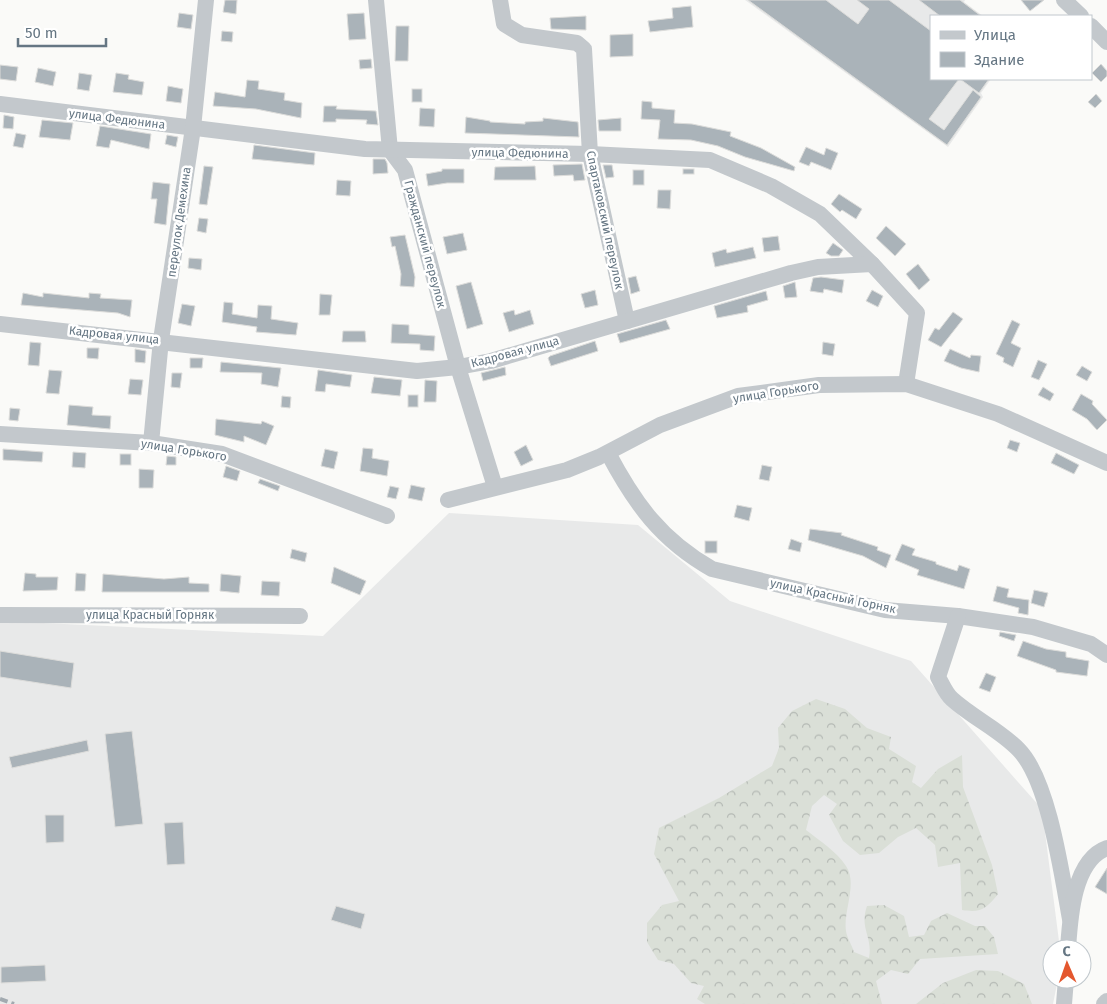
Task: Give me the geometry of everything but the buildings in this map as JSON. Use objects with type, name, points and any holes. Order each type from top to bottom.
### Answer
[{"type":"street","name":"переулок Демехина","points":[[151,443],[161,340],[192,128],[206,0]]},
{"type":"street","points":[[376,0],[390,150]]},
{"type":"street","name":"Спартаковский переулок","points":[[500,0],[504,24],[522,35],[577,43],[584,49],[590,154],[627,321]]},
{"type":"street","points":[[1064,0],[1080,15]]},
{"type":"street","points":[[1092,27],[1107,42]]},
{"type":"street","name":"улица Федюнина","points":[[0,104],[390,150],[590,154],[710,160],[771,186],[820,214],[872,264],[917,313],[906,384]]},
{"type":"street","name":"Гражданский переулок","points":[[390,150],[405,170],[458,367],[495,487]]},
{"type":"street","name":"Кадровая улица","points":[[0,324],[161,340],[417,371],[458,367],[491,361],[791,273],[818,267],[872,264]]},
{"type":"street","name":"улица Горького","points":[[448,500],[567,470],[608,453],[660,425],[738,396],[818,385],[906,384],[998,414],[1107,463]]},
{"type":"street","name":"улица Горького","points":[[0,434],[151,443],[222,454],[387,516]]},
{"type":"street","name":"улица Красный Горняк","points":[[608,453],[635,501],[664,534],[689,556],[712,569],[885,610],[958,616],[1033,627],[1091,644],[1107,655]]},
{"type":"street","name":"улица Красный Горняк","points":[[0,614],[300,616]]},
{"type":"street","points":[[958,616],[938,677],[951,698],[1018,750],[1030,764],[1037,779],[1058,852],[1070,919]]},
{"type":"street","points":[[1069,939],[1075,888],[1087,866],[1100,851],[1107,848]]},
{"type":"street","points":[[1064,1004],[1065,989]]},
{"type":"street","points":[[1104,1004],[1107,1001]]},
{"type":"shaded area","points":[[745,0],[965,0],[964,2],[982,15],[930,15],[930,80],[990,80],[981,93],[983,97],[948,147]]},
{"type":"shaded area","points":[[449,513],[638,525],[730,601],[911,661],[1042,809],[1059,939],[1042,939],[1042,989],[1056,989],[1053,1004],[0,1004],[0,621],[323,636]]},
{"type":"green space","points":[[816,699],[845,709],[867,728],[891,737],[889,749],[916,766],[912,782],[921,788],[938,769],[962,755],[963,787],[992,865],[998,894],[983,909],[974,911],[962,910],[960,863],[938,867],[935,845],[916,828],[898,837],[879,853],[860,855],[843,841],[829,815],[837,804],[824,795],[812,806],[806,830],[838,856],[849,873],[851,881],[846,915],[846,931],[854,952],[869,958],[870,950],[864,921],[867,906],[884,905],[904,916],[909,937],[924,935],[931,921],[947,913],[975,926],[985,926],[994,937],[998,954],[920,959],[908,974],[891,970],[876,981],[882,1004],[705,1004],[697,999],[704,986],[691,983],[674,964],[658,960],[647,942],[647,923],[662,905],[679,901],[654,854],[659,828],[719,798],[772,766],[779,748],[778,728],[792,711]]},
{"type":"green space","points":[[976,970],[998,971],[1024,984],[1032,1004],[916,1004],[943,983]]},
{"type":"railway","points":[[0,999],[14,1004]]}]
